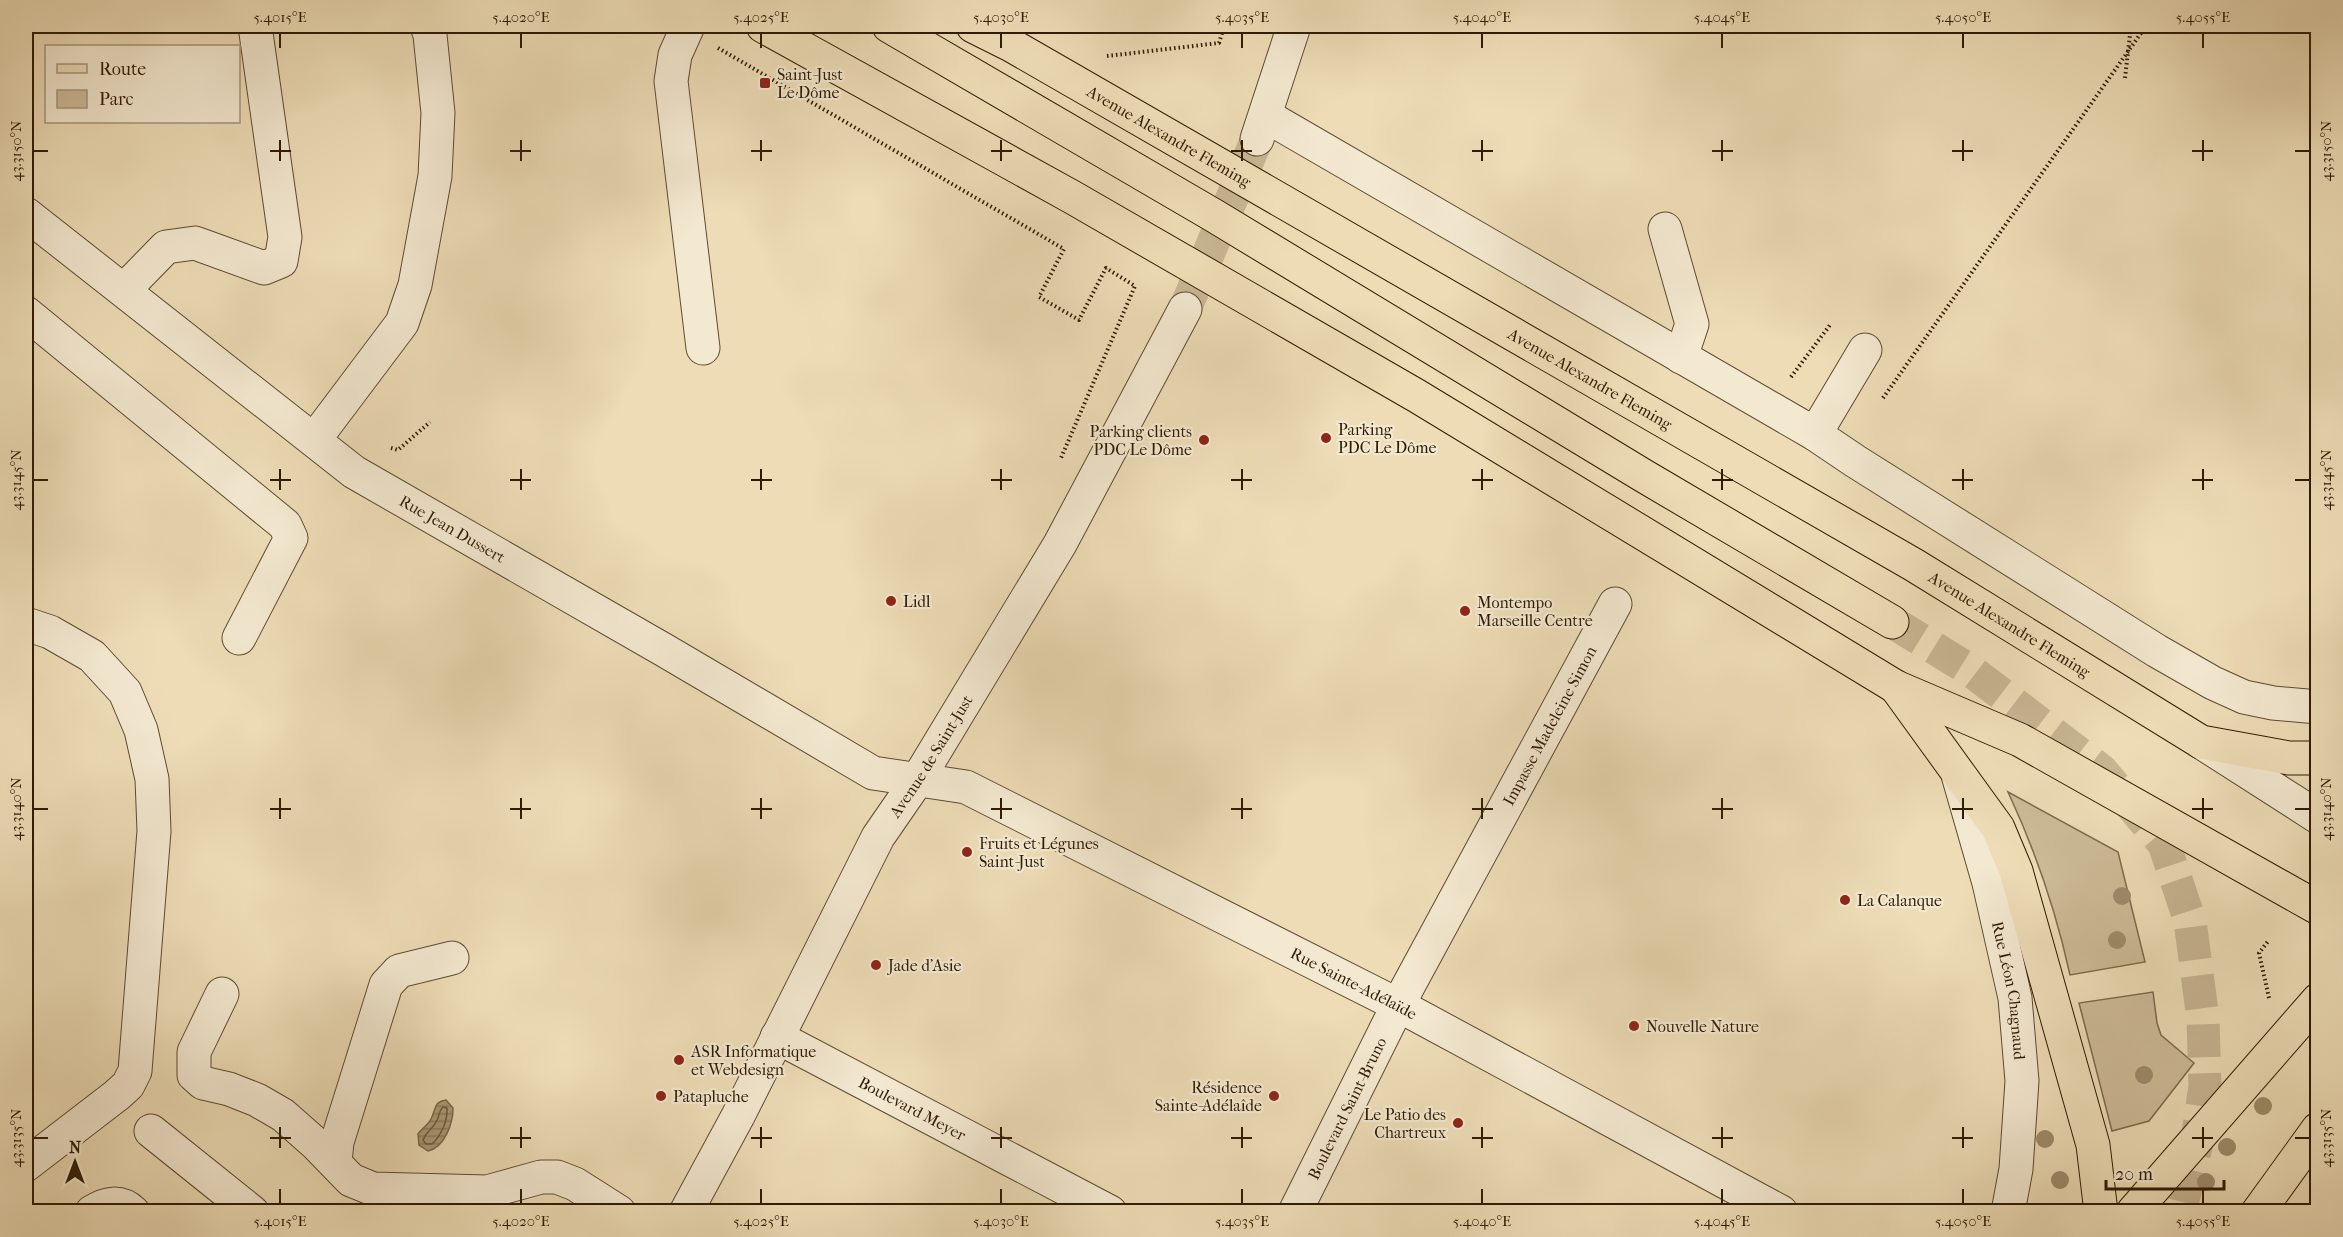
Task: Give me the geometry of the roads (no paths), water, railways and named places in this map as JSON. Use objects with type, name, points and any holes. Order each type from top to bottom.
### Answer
[{"type":"main road","points":[[763,26],[1072,197],[1417,396],[1896,687],[2020,740],[2318,908]]},
{"type":"main road","points":[[889,26],[1213,215],[1634,470],[1892,622]]},
{"type":"main road","name":"Avenue Alexandre Fleming","points":[[973,26],[1043,63],[1914,565],[2200,742]]},
{"type":"main road","points":[[1896,687],[1998,828],[2016,871],[2076,1077],[2093,1144],[2101,1212]]},
{"type":"main road","points":[[2200,742],[2289,758],[2318,758]]},
{"type":"main road","points":[[2133,1212],[2318,1000]]},
{"type":"main road","points":[[2258,1212],[2318,1129]]},
{"type":"street","points":[[124,290],[166,247],[195,243],[264,268],[281,261],[285,237],[255,26]]},
{"type":"street","points":[[314,440],[402,323],[415,285],[435,176],[438,113],[430,35],[427,26]]},
{"type":"street","points":[[1294,26],[1261,128],[1769,407],[2157,651],[2213,683],[2244,697],[2273,703],[2318,707]]},
{"type":"street","points":[[688,28],[675,54],[671,81],[703,348]]},
{"type":"street","name":"Rue Jean Dussert","points":[[26,214],[354,472],[873,773],[918,778]]},
{"type":"street","points":[[1665,229],[1692,324],[1681,357]]},
{"type":"street","name":"Avenue de Saint-Just","points":[[686,1212],[878,837],[918,778],[1060,544],[1185,309]]},
{"type":"street","points":[[26,313],[285,525],[291,538],[239,638]]},
{"type":"street","points":[[1815,434],[1865,350]]},
{"type":"street","name":"Impasse Madeleine Simon","points":[[1398,1005],[1615,604]]},
{"type":"street","points":[[26,624],[50,632],[92,656],[125,692],[141,730],[152,778],[154,831],[135,1071],[128,1085],[117,1095],[26,1165]]},
{"type":"street","points":[[2200,742],[2318,817]]},
{"type":"street","name":"Rue Léon Chagnaud","points":[[1958,773],[1989,883],[2014,998],[2022,1081],[2016,1169],[2008,1212]]},
{"type":"street","name":"Rue Sainte-Adélaïde","points":[[918,778],[966,787],[1398,1005],[1781,1212]]},
{"type":"street","points":[[326,1154],[337,1142],[386,985],[399,971],[452,958]]},
{"type":"street","points":[[222,994],[194,1052],[194,1075],[203,1083],[230,1089],[257,1100],[283,1115],[351,1180],[373,1189],[487,1192],[541,1178],[557,1178],[575,1184],[619,1212]]},
{"type":"street","name":"Boulevard Saint-Bruno","points":[[1295,1212],[1398,1005]]},
{"type":"street","name":"Boulevard Meyer","points":[[777,1037],[1110,1212]]},
{"type":"street","points":[[151,1131],[252,1212]]},
{"type":"street","points":[[92,1212],[110,1202],[128,1206],[133,1212]]},
{"type":"water","points":[[446,1100],[453,1108],[450,1127],[439,1145],[428,1151],[419,1145],[418,1134],[430,1121],[437,1105]]},
{"type":"tunnel","points":[[1185,309],[1257,139]]},
{"type":"tunnel","points":[[1892,622],[1970,670],[2101,770],[2164,844],[2190,921],[2203,1019],[2205,1086],[2196,1147],[2180,1212]]},
{"type":"place","name":"Saint-Just Le Dôme","points":[[765,83]]},
{"type":"place","name":"Parking PDC Le Dôme","points":[[1326,438]]},
{"type":"place","name":"Parking clients PDC Le Dôme","points":[[1204,440]]},
{"type":"place","name":"Lidl","points":[[891,601]]},
{"type":"place","name":"Montempo Marseille Centre","points":[[1465,611]]},
{"type":"place","name":"Fruits et Légunes Saint-Just","points":[[967,852]]},
{"type":"place","name":"La Calanque","points":[[1845,900]]},
{"type":"place","name":"Jade d'Asie","points":[[876,965]]},
{"type":"place","name":"Nouvelle Nature","points":[[1634,1026]]},
{"type":"place","name":"ASR Informatique et Webdesign","points":[[679,1060]]},
{"type":"place","name":"Patapluche","points":[[661,1096]]},
{"type":"place","name":"Résidence Sainte-Adélaîde","points":[[1274,1096]]},
{"type":"place","name":"Le Patio des Chartreux","points":[[1458,1123]]}]
